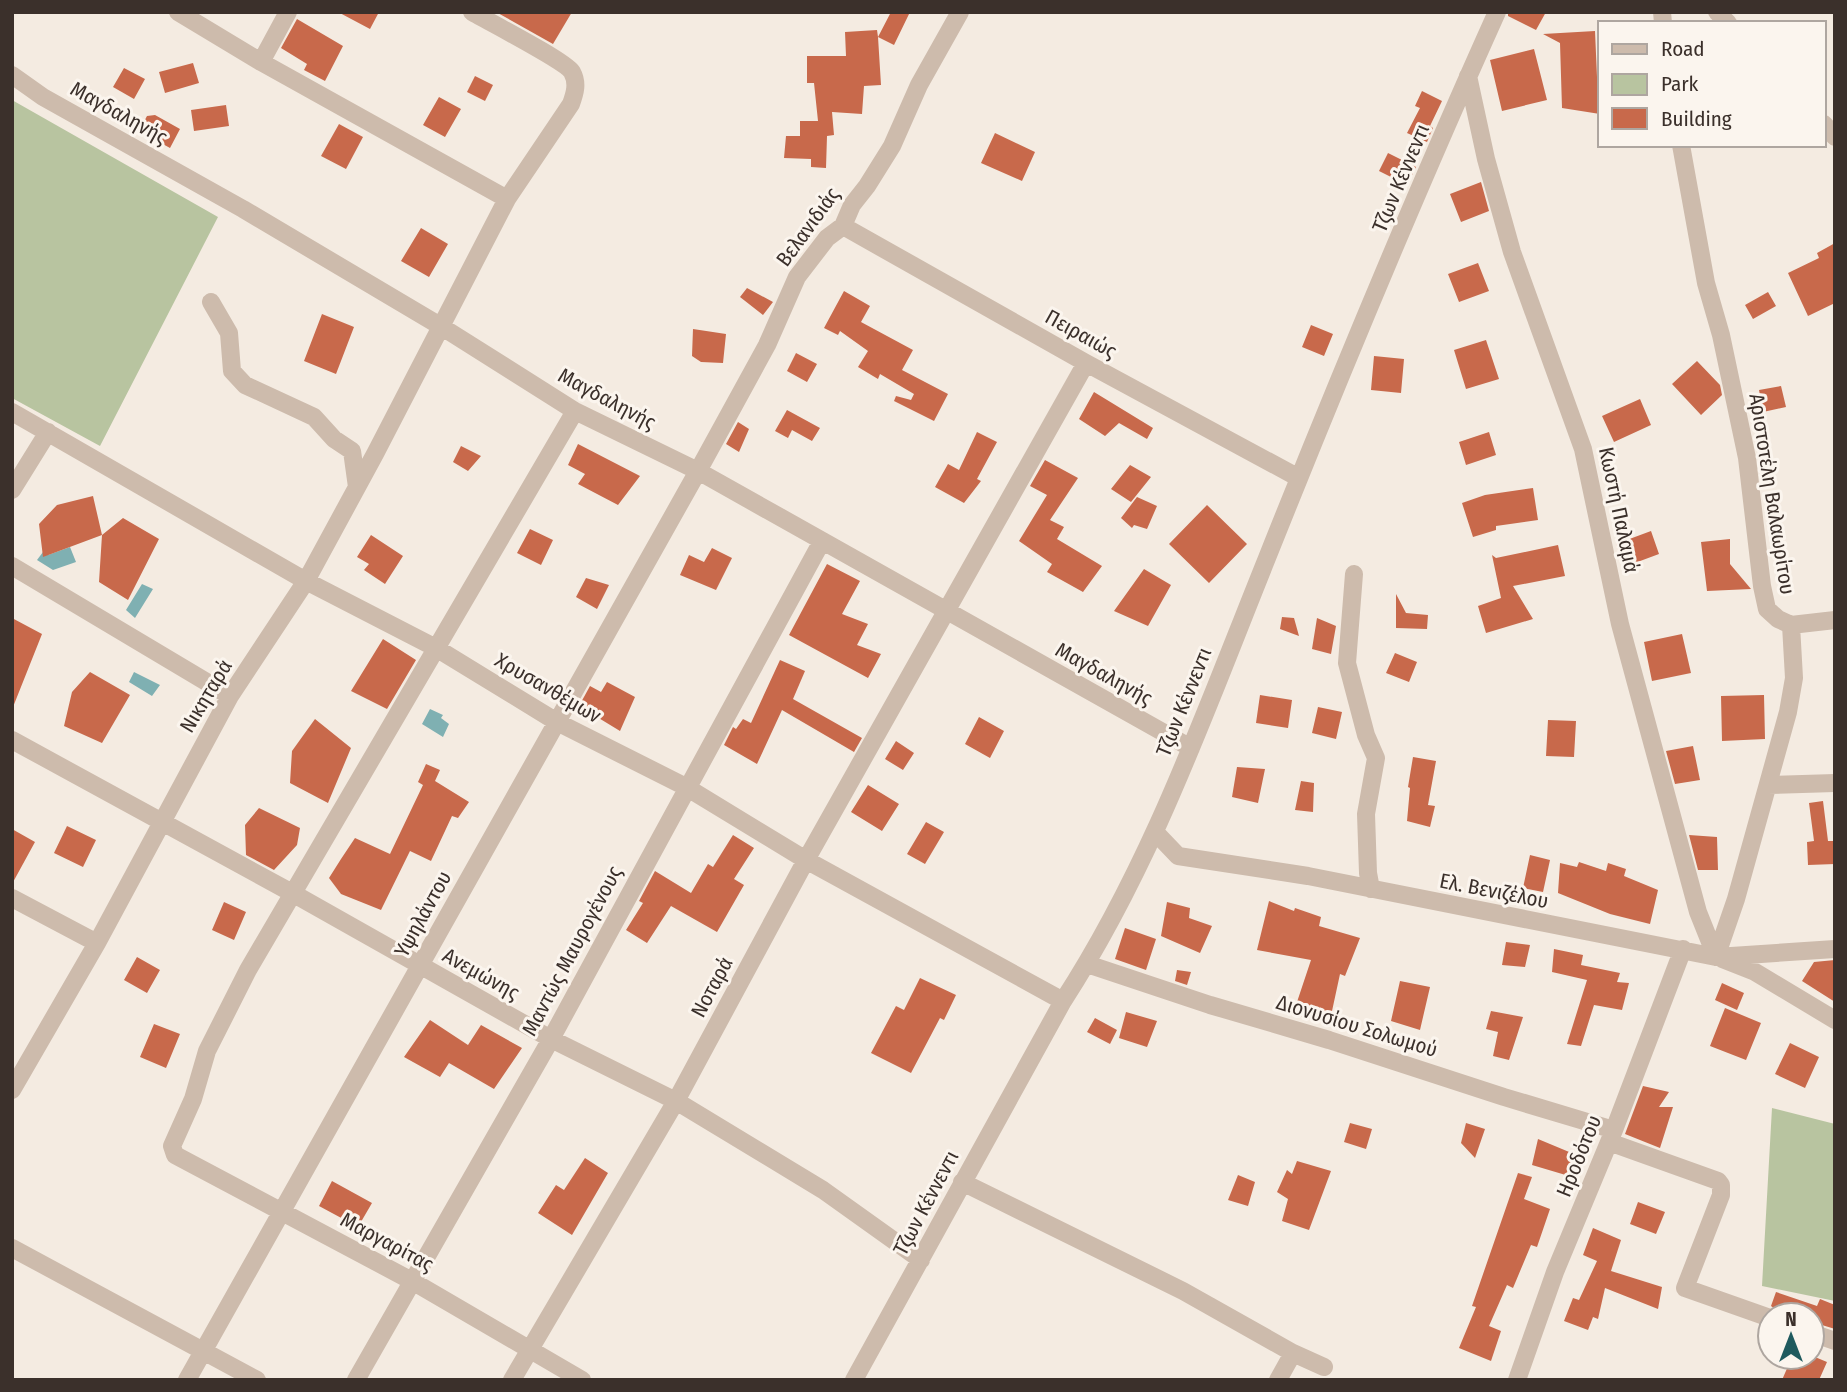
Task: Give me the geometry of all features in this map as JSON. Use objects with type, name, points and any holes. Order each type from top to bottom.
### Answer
[{"type":"street","points":[[178,12],[261,62],[507,199]]},
{"type":"street","points":[[261,62],[288,12]]},
{"type":"street","name":"Νικηταρά","points":[[12,1090],[96,943],[230,696],[306,581],[507,199],[571,104],[576,82],[567,66],[472,12]]},
{"type":"street","name":"Βελανιδιάς","points":[[698,471],[767,345],[797,277],[827,238],[842,226],[852,205],[892,146],[919,85],[960,12]]},
{"type":"street","name":"Τζων Κέννεντι","points":[[854,1380],[1063,1001],[1087,964],[1156,832],[1299,478],[1497,12]]},
{"type":"street","name":"Μαγδαληνής","points":[[12,75],[43,96],[243,209],[442,327],[575,411],[698,471],[1191,748]]},
{"type":"street","name":"Κωστή Παλαμά","points":[[1468,75],[1486,159],[1512,252],[1583,450],[1620,624],[1698,912],[1716,957]]},
{"type":"street","name":"Αριστοτέλη Βαλαωρίτου","points":[[1681,147],[1706,284],[1721,335],[1747,458],[1762,586],[1767,609],[1778,620],[1791,625],[1794,678],[1788,712],[1737,899],[1716,957]]},
{"type":"street","name":"Πειραιώς","points":[[842,226],[1086,363],[1299,478]]},
{"type":"street","points":[[211,302],[229,332],[232,372],[245,384],[314,416],[334,439],[352,451],[357,487]]},
{"type":"street","name":"Νοταρά","points":[[512,1380],[676,1101],[806,860],[1086,363]]},
{"type":"street","points":[[294,894],[575,411]]},
{"type":"street","name":"Χρυσανθέμων","points":[[12,412],[306,581],[436,648],[557,722],[686,788],[806,860],[1063,1001]]},
{"type":"street","points":[[12,490],[48,432]]},
{"type":"street","name":"Υψηλάντου","points":[[187,1380],[698,471]]},
{"type":"street","name":"Μαντώς Μαυρογένους","points":[[356,1380],[551,1039],[822,541]]},
{"type":"street","points":[[12,566],[230,696]]},
{"type":"street","points":[[1354,574],[1347,663],[1366,735],[1376,758],[1366,814],[1371,889]]},
{"type":"street","points":[[1791,625],[1835,620]]},
{"type":"street","name":"Ανεμώνης","points":[[12,740],[161,820],[551,1039],[676,1101],[823,1190],[921,1260]]},
{"type":"street","points":[[1768,785],[1835,783]]},
{"type":"street","name":"Ελ. Βενιζέλου","points":[[1156,832],[1178,856],[1308,876],[1716,957],[1835,949]]},
{"type":"street","name":"Μαργαρίτας","points":[[294,894],[248,970],[207,1051],[194,1099],[172,1146],[175,1155],[412,1281],[582,1380]]},
{"type":"street","points":[[12,898],[96,943]]},
{"type":"street","name":"Ηροδότου","points":[[1517,1380],[1555,1272],[1612,1136],[1683,949]]},
{"type":"street","points":[[1716,957],[1755,972],[1835,1020]]},
{"type":"street","name":"Διονυσίου Σολωμού","points":[[1087,964],[1504,1097],[1612,1136],[1718,1181],[1721,1195],[1685,1288],[1756,1313]]},
{"type":"street","points":[[962,1182],[1183,1291],[1293,1353],[1324,1367]]},
{"type":"street","points":[[12,1248],[257,1380]]},
{"type":"street","points":[[1278,1380],[1293,1353]]},
{"type":"green space","points":[[12,100],[218,217],[100,446],[12,398]]},
{"type":"green space","points":[[1772,1108],[1835,1124],[1835,1301],[1762,1286]]},
{"type":"water","points":[[70,547],[76,562],[53,570],[37,560],[43,552],[48,555]]},
{"type":"water","points":[[142,584],[153,589],[135,618],[126,610]]},
{"type":"water","points":[[134,672],[160,685],[152,696],[129,682]]},
{"type":"water","points":[[430,709],[443,715],[441,718],[449,724],[443,737],[422,724]]},
{"type":"building","points":[[338,12],[379,12],[370,29]]},
{"type":"building","points":[[496,12],[572,12],[553,44]]},
{"type":"building","points":[[891,12],[910,12],[894,45],[878,37]]},
{"type":"building","points":[[1508,12],[1546,12],[1536,30],[1508,16]]},
{"type":"building","points":[[297,19],[343,46],[325,81],[304,70],[307,64],[281,48]]},
{"type":"building","points":[[877,30],[881,85],[864,86],[862,114],[832,112],[834,135],[827,136],[826,168],[811,167],[811,159],[784,158],[786,136],[800,136],[800,121],[818,121],[814,83],[807,83],[807,56],[846,56],[845,32]]},
{"type":"building","points":[[1595,31],[1598,114],[1562,108],[1560,43],[1543,34]]},
{"type":"building","points":[[1534,49],[1547,100],[1502,111],[1490,60]]},
{"type":"building","points":[[193,63],[199,83],[165,93],[159,72]]},
{"type":"building","points":[[124,68],[145,79],[134,99],[113,87]]},
{"type":"building","points":[[475,76],[493,85],[485,101],[467,92]]},
{"type":"building","points":[[1422,91],[1442,101],[1430,126],[1433,128],[1427,142],[1407,133],[1420,108],[1415,106]]},
{"type":"building","points":[[439,97],[461,109],[445,137],[423,125]]},
{"type":"building","points":[[226,105],[229,126],[194,131],[191,110]]},
{"type":"building","points":[[155,115],[180,129],[170,148],[139,131],[147,116]]},
{"type":"building","points":[[339,124],[363,137],[346,169],[321,156]]},
{"type":"building","points":[[995,133],[1035,152],[1022,181],[981,163]]},
{"type":"building","points":[[1388,153],[1416,167],[1407,185],[1379,171]]},
{"type":"building","points":[[1481,182],[1489,211],[1461,222],[1450,194]]},
{"type":"building","points":[[421,228],[448,244],[429,277],[401,261]]},
{"type":"building","points":[[1835,243],[1835,303],[1808,316],[1788,273],[1819,258],[1817,253]]},
{"type":"building","points":[[1478,263],[1489,291],[1459,302],[1448,274]]},
{"type":"building","points":[[747,288],[773,302],[763,315],[740,297]]},
{"type":"building","points":[[844,291],[870,306],[861,322],[913,350],[902,370],[948,394],[934,421],[894,401],[896,396],[911,400],[914,394],[880,374],[878,379],[858,367],[868,351],[840,331],[838,335],[824,328]]},
{"type":"building","points":[[1768,292],[1776,306],[1753,319],[1745,305]]},
{"type":"building","points":[[322,314],[354,327],[336,374],[304,361]]},
{"type":"building","points":[[1311,325],[1333,334],[1324,356],[1302,347]]},
{"type":"building","points":[[693,329],[726,334],[723,363],[701,362],[692,356]]},
{"type":"building","points":[[1486,340],[1499,379],[1466,389],[1454,350]]},
{"type":"building","points":[[796,353],[817,364],[807,382],[787,371]]},
{"type":"building","points":[[1374,356],[1404,359],[1401,393],[1371,390]]},
{"type":"building","points":[[1697,361],[1720,385],[1722,395],[1701,415],[1672,384]]},
{"type":"building","points":[[1781,386],[1786,407],[1763,412],[1759,390]]},
{"type":"building","points":[[1094,392],[1153,428],[1147,439],[1119,423],[1105,436],[1079,419]]},
{"type":"building","points":[[1640,399],[1651,425],[1614,442],[1602,416]]},
{"type":"building","points":[[787,410],[820,428],[812,441],[792,430],[788,438],[775,431]]},
{"type":"building","points":[[738,422],[749,429],[739,452],[726,444]]},
{"type":"building","points":[[977,432],[997,442],[977,479],[981,481],[964,503],[935,487],[948,464],[959,470]]},
{"type":"building","points":[[1489,432],[1496,455],[1466,465],[1459,442]]},
{"type":"building","points":[[578,444],[640,476],[618,505],[578,484],[585,474],[568,465]]},
{"type":"building","points":[[461,446],[481,456],[468,471],[453,462]]},
{"type":"building","points":[[1045,460],[1078,478],[1050,520],[1064,527],[1057,539],[1102,566],[1083,592],[1047,572],[1052,564],[1019,541],[1047,495],[1030,486]]},
{"type":"building","points":[[1130,465],[1151,477],[1131,502],[1111,489]]},
{"type":"building","points":[[1533,488],[1538,520],[1496,526],[1496,530],[1473,537],[1462,503],[1485,495]]},
{"type":"building","points":[[93,496],[102,535],[43,557],[39,524],[57,505]]},
{"type":"building","points":[[1137,497],[1157,506],[1147,529],[1134,525],[1132,528],[1121,518]]},
{"type":"building","points":[[1207,505],[1247,544],[1209,583],[1169,544]]},
{"type":"building","points":[[123,518],[159,539],[128,600],[99,582],[102,535]]},
{"type":"building","points":[[530,529],[553,540],[541,565],[517,553]]},
{"type":"building","points":[[1651,531],[1659,554],[1624,567],[1616,544]]},
{"type":"building","points":[[371,535],[403,556],[385,584],[364,570],[369,564],[357,557]]},
{"type":"building","points":[[1730,539],[1730,564],[1751,589],[1707,591],[1701,542]]},
{"type":"building","points":[[1558,545],[1565,576],[1513,586],[1533,619],[1486,633],[1478,606],[1501,598],[1492,555],[1496,558]]},
{"type":"building","points":[[712,548],[732,558],[716,590],[680,575],[689,555],[704,562]]},
{"type":"building","points":[[827,564],[860,581],[842,614],[868,624],[857,645],[881,654],[868,678],[789,635]]},
{"type":"building","points":[[1144,569],[1171,585],[1148,626],[1114,611]]},
{"type":"building","points":[[586,578],[609,585],[597,609],[576,597]]},
{"type":"building","points":[[1396,594],[1406,613],[1428,615],[1427,629],[1396,628]]},
{"type":"building","points":[[1282,617],[1294,618],[1299,636],[1280,629]]},
{"type":"building","points":[[12,618],[42,634],[13,707],[12,707]]},
{"type":"building","points":[[1317,618],[1336,626],[1331,654],[1312,649]]},
{"type":"building","points":[[1682,634],[1691,673],[1652,681],[1644,642]]},
{"type":"building","points":[[383,639],[416,660],[387,709],[351,691]]},
{"type":"building","points":[[1395,653],[1417,662],[1409,682],[1386,673]]},
{"type":"building","points":[[780,660],[805,671],[793,699],[862,738],[854,752],[782,710],[757,764],[724,745],[733,727],[736,729],[743,719],[751,723]]},
{"type":"building","points":[[90,672],[130,695],[102,743],[64,726],[72,692]]},
{"type":"building","points":[[607,682],[635,697],[620,731],[579,706],[590,686],[601,692]]},
{"type":"building","points":[[1260,695],[1292,700],[1288,728],[1256,723]]},
{"type":"building","points":[[1764,695],[1765,739],[1722,741],[1721,696]]},
{"type":"building","points":[[1318,707],[1342,712],[1336,739],[1312,733]]},
{"type":"building","points":[[979,717],[1004,731],[990,758],[965,744]]},
{"type":"building","points":[[315,719],[351,748],[328,803],[290,783],[292,751]]},
{"type":"building","points":[[1548,720],[1576,721],[1574,757],[1546,756]]},
{"type":"building","points":[[896,741],[914,753],[903,770],[885,759]]},
{"type":"building","points":[[1693,746],[1700,780],[1675,784],[1666,751]]},
{"type":"building","points":[[1413,757],[1436,761],[1428,805],[1435,806],[1430,827],[1407,821],[1408,787]]},
{"type":"building","points":[[426,764],[440,770],[435,781],[469,802],[458,818],[452,816],[431,861],[410,851],[381,910],[341,894],[329,878],[341,859],[355,838],[390,854],[423,785],[418,782]]},
{"type":"building","points":[[1237,767],[1265,769],[1258,803],[1232,797]]},
{"type":"building","points":[[1301,781],[1314,783],[1313,812],[1295,810]]},
{"type":"building","points":[[868,785],[899,804],[882,831],[851,812]]},
{"type":"building","points":[[1823,801],[1828,841],[1835,841],[1835,864],[1808,865],[1807,842],[1814,841],[1809,803]]},
{"type":"building","points":[[259,808],[300,828],[297,845],[274,870],[246,855],[245,825]]},
{"type":"building","points":[[926,822],[944,832],[925,864],[907,854]]},
{"type":"building","points":[[67,826],[96,840],[83,867],[54,853]]},
{"type":"building","points":[[12,829],[35,842],[12,884]]},
{"type":"building","points":[[733,835],[754,848],[734,879],[744,885],[717,932],[671,906],[647,943],[626,930],[643,903],[639,901],[655,871],[691,893],[708,864],[713,867]]},
{"type":"building","points":[[1689,835],[1717,837],[1718,870],[1698,870]]},
{"type":"building","points":[[1530,855],[1550,860],[1543,892],[1523,888]]},
{"type":"building","points":[[1579,862],[1606,871],[1608,863],[1626,869],[1624,876],[1658,890],[1650,924],[1610,914],[1558,893],[1560,863],[1577,867]]},
{"type":"building","points":[[1269,901],[1294,911],[1295,908],[1321,917],[1319,926],[1360,938],[1345,976],[1340,974],[1329,1025],[1293,1014],[1311,960],[1257,950]]},
{"type":"building","points":[[224,902],[246,912],[234,940],[212,930]]},
{"type":"building","points":[[1167,902],[1190,908],[1189,918],[1212,926],[1200,953],[1161,936]]},
{"type":"building","points":[[1125,928],[1156,939],[1146,970],[1115,959]]},
{"type":"building","points":[[1506,942],[1530,945],[1525,967],[1502,965]]},
{"type":"building","points":[[1554,949],[1583,955],[1581,965],[1620,973],[1617,982],[1629,983],[1622,1010],[1594,1005],[1581,1046],[1567,1044],[1587,980],[1552,972]]},
{"type":"building","points":[[137,957],[160,970],[147,993],[124,980]]},
{"type":"building","points":[[1835,960],[1835,1002],[1802,981],[1814,962]]},
{"type":"building","points":[[1177,970],[1191,972],[1187,985],[1175,981]]},
{"type":"building","points":[[920,978],[956,995],[944,1020],[940,1018],[911,1073],[871,1053],[896,1006],[904,1010]]},
{"type":"building","points":[[1400,981],[1430,987],[1420,1030],[1391,1021]]},
{"type":"building","points":[[1722,983],[1744,993],[1737,1010],[1715,1000]]},
{"type":"building","points":[[1725,1008],[1761,1023],[1746,1060],[1710,1046]]},
{"type":"building","points":[[1491,1011],[1523,1017],[1509,1060],[1493,1056],[1498,1032],[1486,1029]]},
{"type":"building","points":[[1126,1012],[1157,1021],[1147,1047],[1119,1038]]},
{"type":"building","points":[[1095,1018],[1117,1030],[1110,1044],[1087,1032]]},
{"type":"building","points":[[430,1020],[468,1045],[481,1025],[522,1048],[494,1089],[449,1063],[440,1077],[404,1057]]},
{"type":"building","points":[[154,1024],[180,1034],[166,1068],[140,1057]]},
{"type":"building","points":[[1790,1043],[1819,1057],[1805,1088],[1775,1074]]},
{"type":"building","points":[[1643,1086],[1669,1092],[1659,1107],[1673,1107],[1660,1148],[1625,1134]]},
{"type":"building","points":[[1350,1123],[1372,1129],[1366,1149],[1344,1142]]},
{"type":"building","points":[[1466,1123],[1485,1129],[1475,1158],[1461,1143]]},
{"type":"building","points":[[1538,1139],[1574,1154],[1569,1176],[1532,1165]]},
{"type":"building","points":[[585,1158],[608,1173],[572,1235],[538,1213],[556,1185],[564,1190]]},
{"type":"building","points":[[1297,1161],[1331,1171],[1309,1230],[1282,1221],[1288,1199],[1277,1192],[1287,1170],[1292,1174]]},
{"type":"building","points":[[1518,1173],[1532,1177],[1524,1199],[1550,1209],[1537,1247],[1531,1245],[1513,1288],[1507,1285],[1489,1326],[1501,1331],[1491,1361],[1459,1348],[1476,1307],[1472,1306]]},
{"type":"building","points":[[1238,1175],[1255,1182],[1248,1206],[1228,1200]]},
{"type":"building","points":[[332,1181],[372,1203],[358,1227],[319,1206]]},
{"type":"building","points":[[1638,1202],[1665,1212],[1656,1234],[1630,1224]]},
{"type":"building","points":[[1593,1228],[1621,1240],[1611,1271],[1662,1287],[1658,1309],[1605,1288],[1598,1319],[1593,1317],[1588,1330],[1564,1321],[1573,1298],[1579,1300],[1597,1261],[1583,1255]]},
{"type":"building","points":[[1776,1292],[1802,1301],[1773,1301]]},
{"type":"building","points":[[1826,1301],[1835,1305],[1835,1329],[1826,1326]]},
{"type":"building","points":[[1786,1371],[1823,1371],[1819,1380],[1782,1380]]}]
